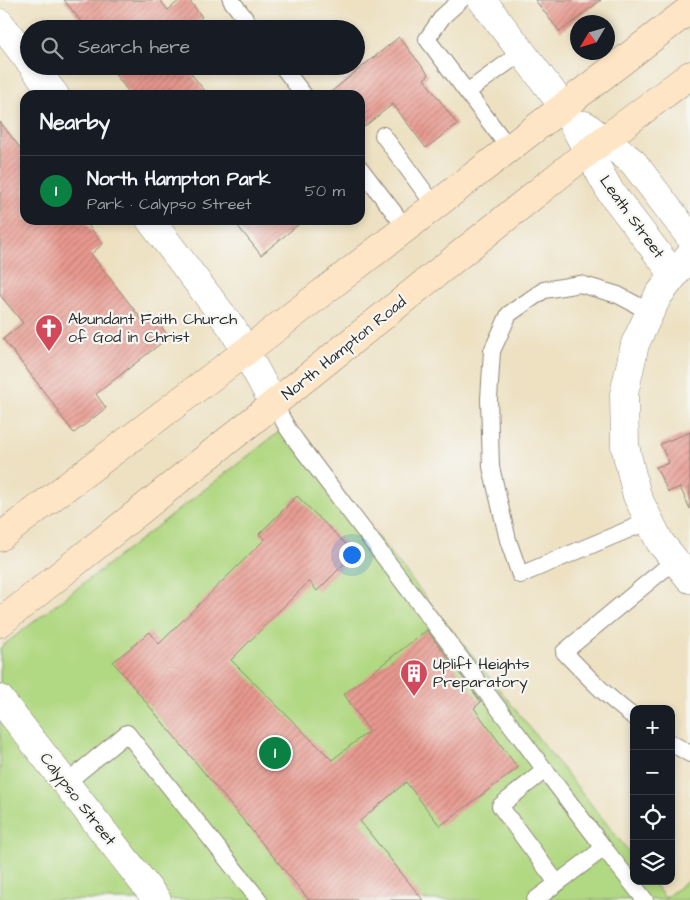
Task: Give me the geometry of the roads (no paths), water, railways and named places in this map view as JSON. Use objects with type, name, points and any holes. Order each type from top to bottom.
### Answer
[{"type":"main road","points":[[0,537],[435,206],[563,106],[682,8]]},
{"type":"main road","name":"North Hampton Road","points":[[0,623],[596,146],[690,75]]},
{"type":"street","name":"Leath Street","points":[[482,0],[596,146],[610,191],[682,265],[658,296],[635,344],[624,394],[625,446],[637,496],[660,542],[682,570]]},
{"type":"street","points":[[0,23],[20,49]]},
{"type":"street","points":[[40,75],[51,90]]},
{"type":"street","name":"Leath Street","points":[[596,146],[633,162],[690,237]]},
{"type":"street","points":[[154,225],[233,329],[274,404]]},
{"type":"street","name":"Calypso Street","points":[[0,699],[157,900]]},
{"type":"lane","points":[[231,0],[246,20]]},
{"type":"lane","points":[[460,0],[443,16],[427,39],[509,148]]},
{"type":"lane","points":[[467,92],[522,52]]},
{"type":"lane","points":[[289,75],[300,90]]},
{"type":"lane","points":[[383,135],[435,206]]},
{"type":"lane","points":[[365,175],[406,228]]},
{"type":"lane","points":[[649,521],[520,575],[508,540],[491,467],[489,399],[492,351],[509,314],[544,290],[580,284],[618,295],[650,312]]},
{"type":"lane","points":[[274,404],[297,442],[645,900]]},
{"type":"lane","points":[[630,714],[597,686],[564,652],[682,570]]},
{"type":"lane","points":[[66,783],[127,732],[259,900]]},
{"type":"lane","points":[[675,745],[690,754]]},
{"type":"lane","points":[[545,770],[500,806],[557,883]]},
{"type":"lane","points":[[535,900],[604,848]]},
{"type":"place","name":"Abundant Faith Church of God in Christ","points":[[49,352]]},
{"type":"place","name":"Uplift Heights Preparatory","points":[[414,697]]},
{"type":"place","name":"North Hampton Park","points":[[275,753]]}]
